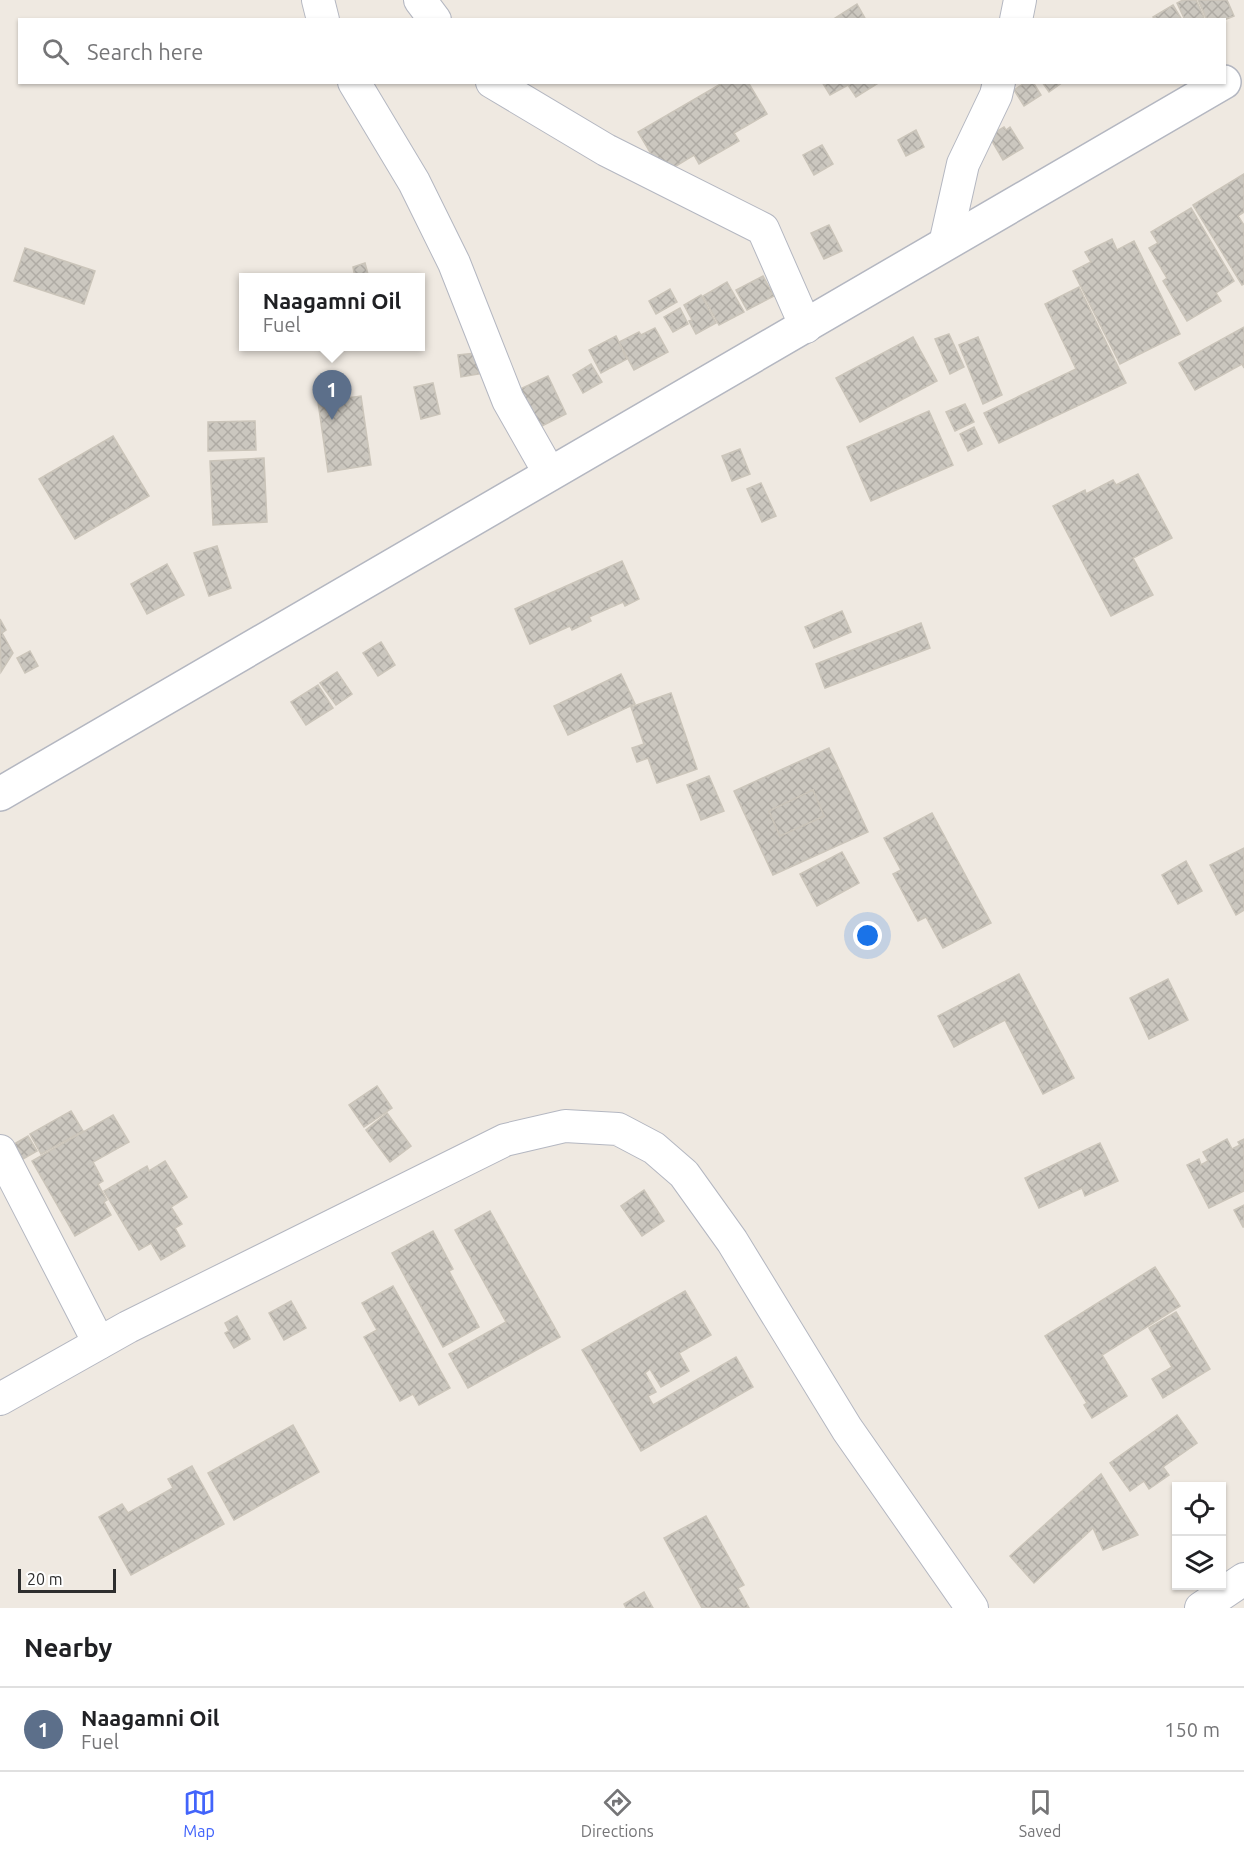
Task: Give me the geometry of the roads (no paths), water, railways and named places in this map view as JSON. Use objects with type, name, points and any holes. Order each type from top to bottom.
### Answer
[{"type":"main road","points":[[1226,81],[1244,71]]},
{"type":"main road","points":[[0,794],[1221,84]]},
{"type":"street","points":[[318,0],[322,18]]},
{"type":"street","points":[[420,0],[434,18]]},
{"type":"street","points":[[1016,18],[1020,0]]},
{"type":"street","points":[[355,84],[414,182],[454,263],[508,400],[550,474]]},
{"type":"street","points":[[495,84],[606,150],[763,228],[806,327]]},
{"type":"street","points":[[945,244],[963,164],[996,95],[999,84]]},
{"type":"street","points":[[0,1399],[128,1327],[416,1186],[504,1140],[565,1126],[618,1129],[654,1148],[684,1174],[732,1241],[847,1428],[972,1608]]},
{"type":"street","points":[[0,1151],[99,1343]]},
{"type":"street","points":[[1201,1608],[1244,1579]]},
{"type":"place","name":"Naagamni Oil","points":[[332,420]]}]
